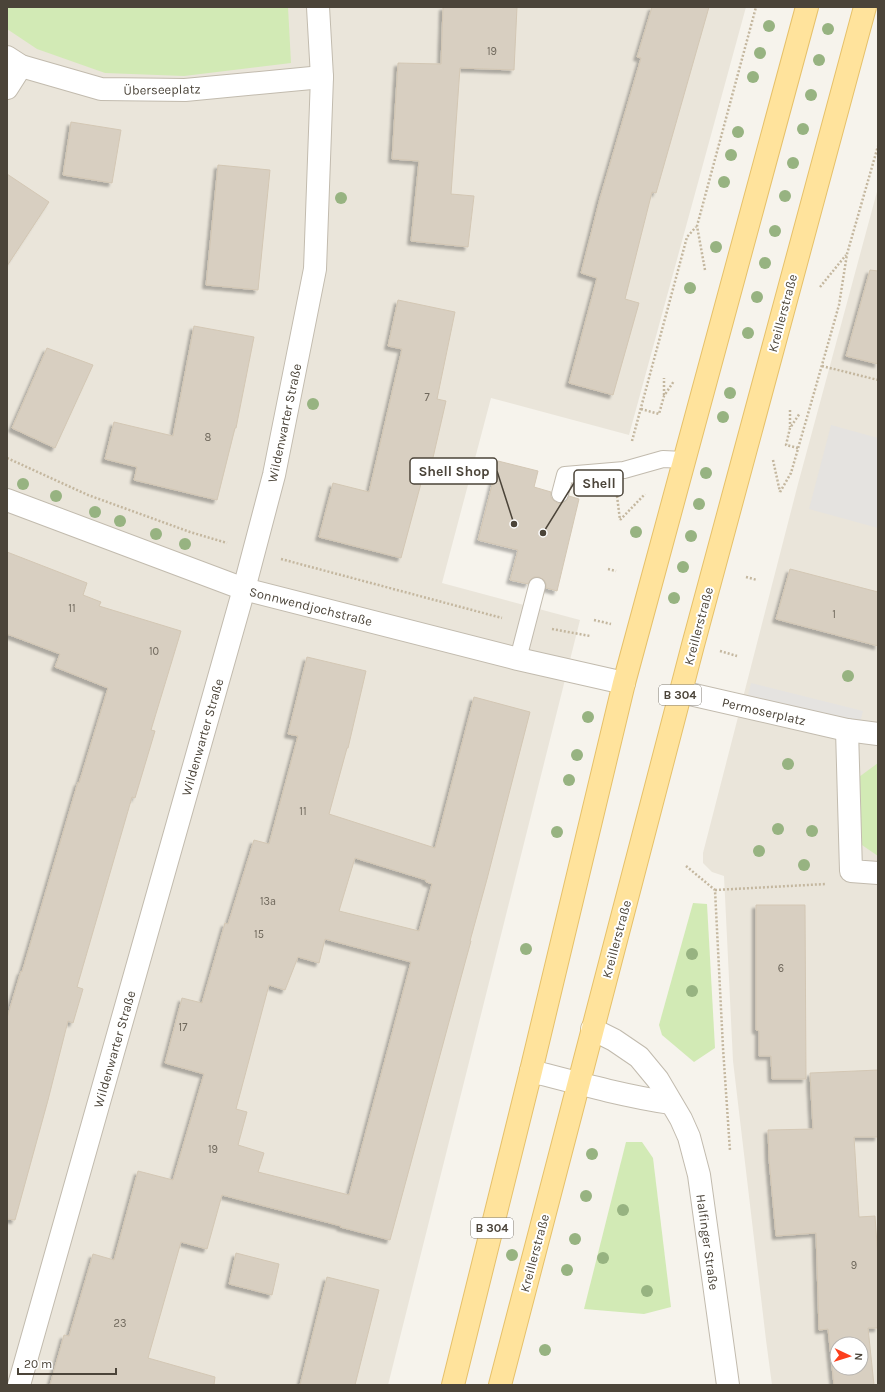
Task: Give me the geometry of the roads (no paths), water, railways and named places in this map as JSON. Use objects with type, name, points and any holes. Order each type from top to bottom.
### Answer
[{"type":"main road","name":"B 304","points":[[453,1385],[531,1071],[624,683],[807,7]]},
{"type":"main road","name":"Kreillerstraße","points":[[500,1385],[681,692],[865,7]]},
{"type":"street","name":"Wildenwarter Straße","points":[[19,1385],[244,589],[274,475],[315,269],[322,77],[318,7]]},
{"type":"street","name":"Überseeplatz","points":[[14,61],[101,90],[184,90],[322,77]]},
{"type":"street","points":[[7,88],[14,61]]},
{"type":"street","name":"Sonnwendjochstraße","points":[[7,500],[244,589],[518,659],[624,683]]},
{"type":"street","name":"Permoserplatz","points":[[681,692],[847,730],[878,734]]},
{"type":"street","points":[[847,730],[852,871],[878,872]]},
{"type":"street","name":"Halfinger Straße","points":[[592,1029],[614,1040],[639,1057],[658,1080],[681,1119],[689,1137],[699,1175],[728,1385]]},
{"type":"street","points":[[531,1071],[653,1101],[671,1104]]},
{"type":"lane","points":[[560,494],[564,475],[624,470],[663,459],[684,460]]},
{"type":"lane","points":[[518,659],[537,586]]},
{"type":"place","name":"Shell Shop","points":[[514,524]]},
{"type":"place","name":"Shell","points":[[543,533]]}]
